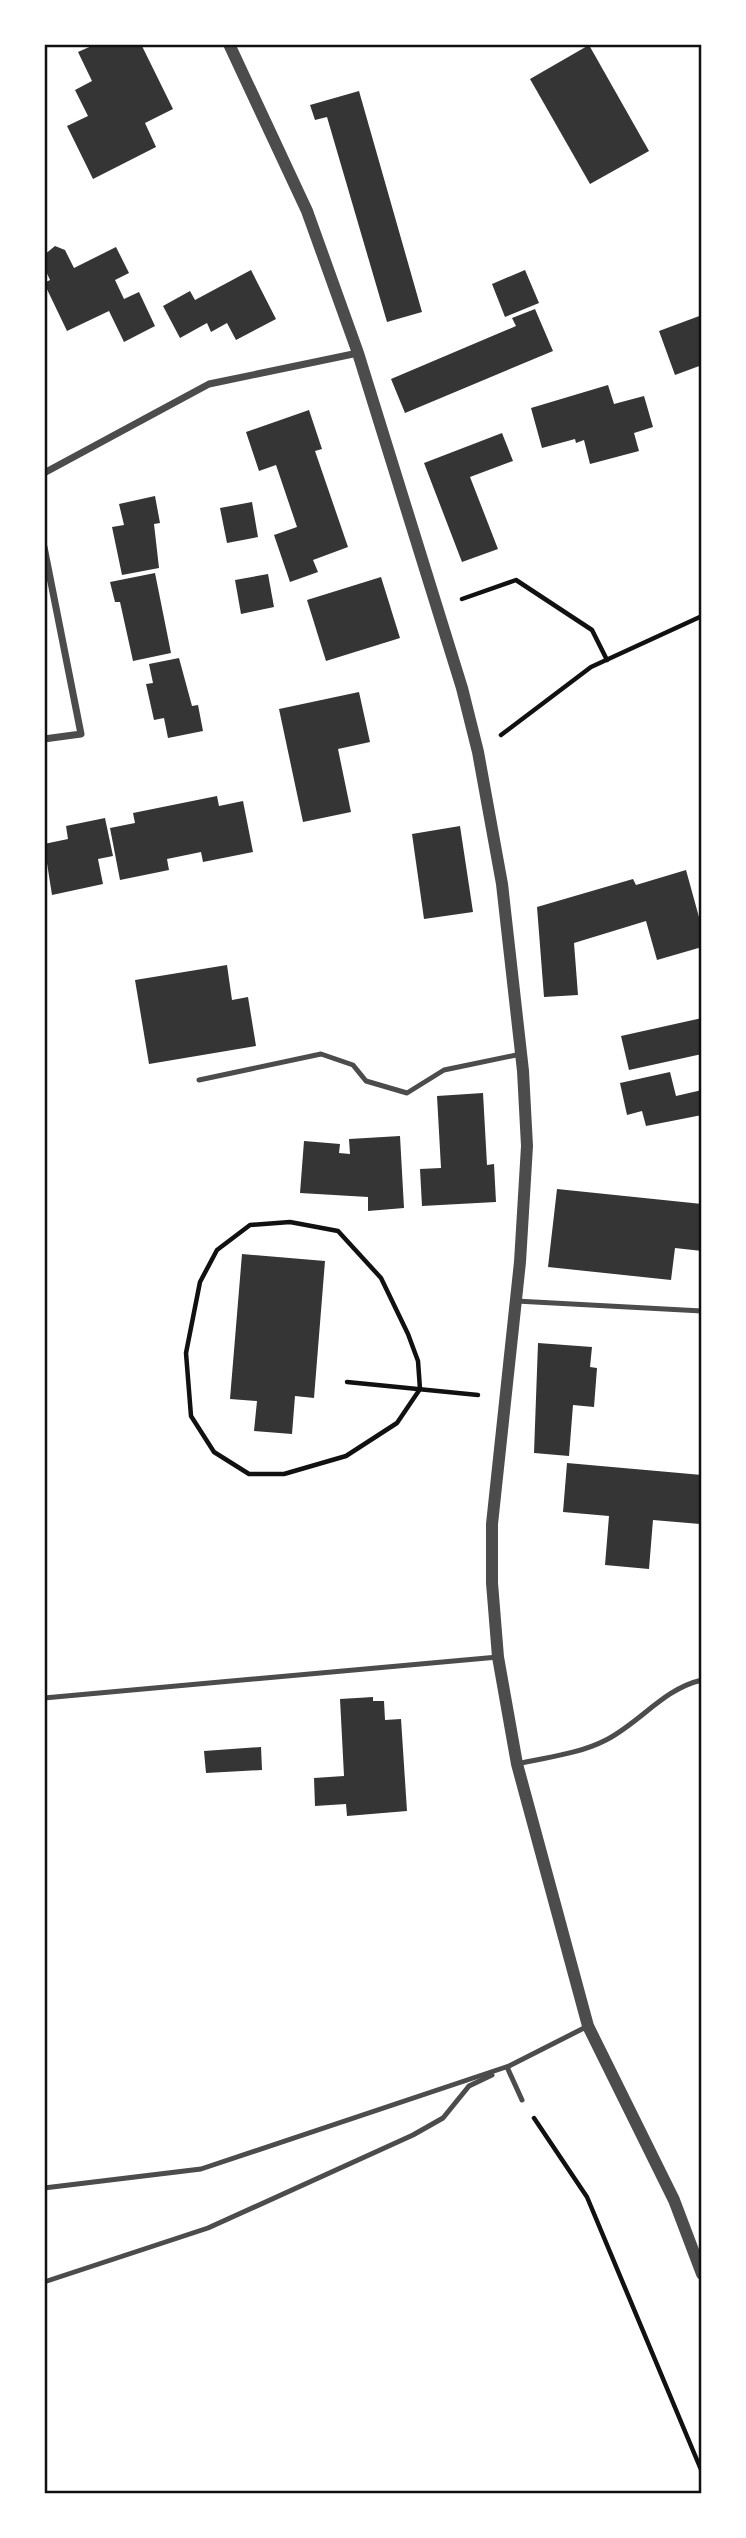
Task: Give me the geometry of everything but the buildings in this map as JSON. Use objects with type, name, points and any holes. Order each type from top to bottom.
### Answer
[{"type":"street","points":[[229,44],[307,211],[358,353],[438,608],[478,752],[502,884],[521,1054],[527,1159],[516,1301],[492,1524],[492,1583],[498,1657],[517,1764],[587,2026],[674,2200],[702,2274]]},
{"type":"street","points":[[44,473],[209,384],[358,353]]},
{"type":"street","points":[[44,547],[81,734],[44,739]]},
{"type":"lane","points":[[199,1080],[321,1054],[353,1065],[366,1081],[407,1093],[444,1070],[521,1054]]},
{"type":"lane","points":[[516,1301],[702,1311]]},
{"type":"lane","points":[[44,1698],[498,1657]]},
{"type":"lane","points":[[517,1764],[579,1751],[606,1740],[671,1691],[702,1680]]},
{"type":"lane","points":[[44,2282],[208,2228],[413,2135],[443,2118],[469,2086],[587,2026]]},
{"type":"lane","points":[[509,2066],[522,2100]]},
{"type":"lane","points":[[44,2188],[201,2169],[509,2066]]},
{"type":"path","points":[[438,608],[516,580],[592,630],[607,660]]},
{"type":"path","points":[[478,752],[591,667],[702,616]]},
{"type":"path","points":[[290,1222],[338,1231],[382,1278],[418,1361],[419,1389],[397,1423],[346,1456],[284,1474],[249,1474],[214,1452],[191,1416],[186,1353],[200,1282],[217,1250],[250,1225],[290,1222]]},
{"type":"path","points":[[347,1382],[505,1397]]},
{"type":"path","points":[[522,2100],[587,2197],[702,2472]]}]
